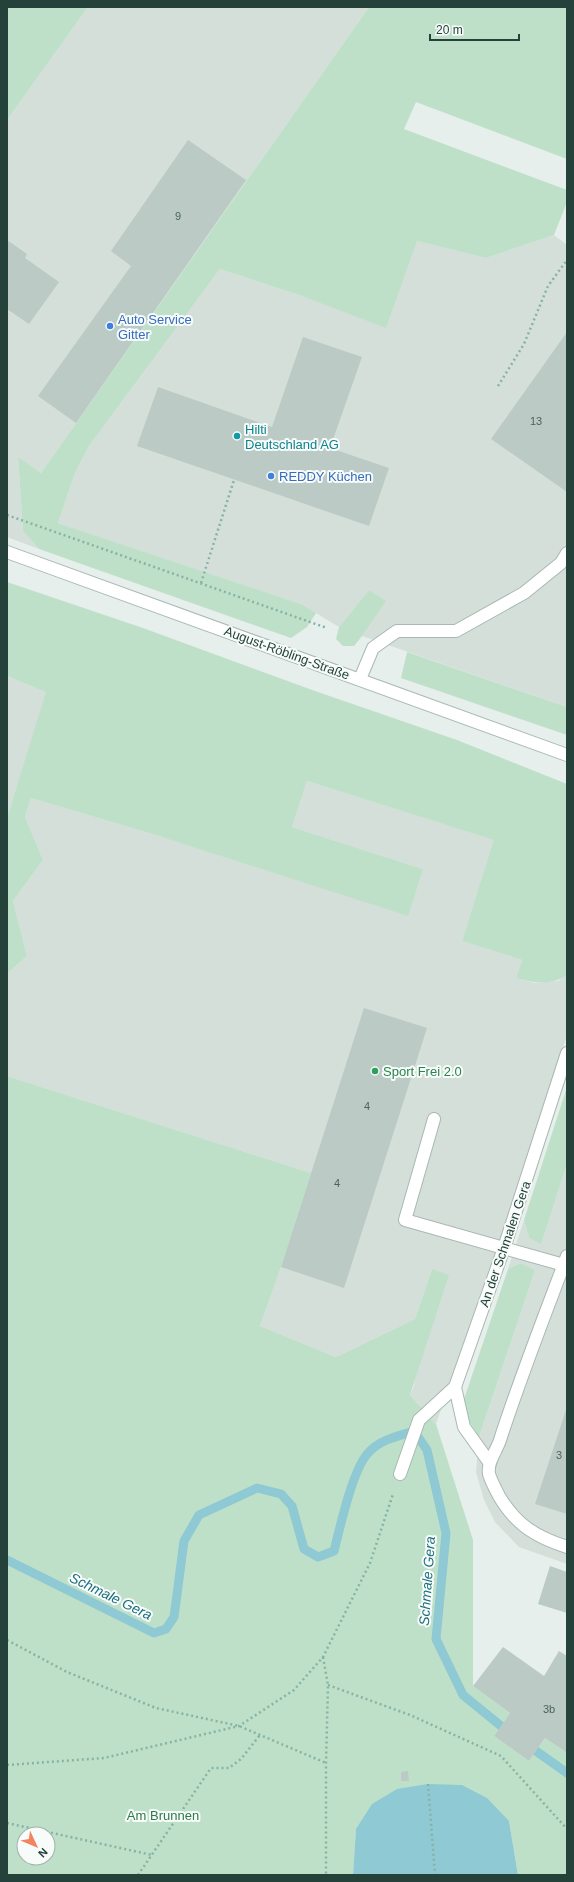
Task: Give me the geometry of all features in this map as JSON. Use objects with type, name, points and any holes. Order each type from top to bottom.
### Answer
[{"type":"street","name":"August-Röbling-Straße","points":[[7,552],[567,755]]},
{"type":"street","points":[[360,679],[372,648],[397,631],[456,631],[524,593],[560,563],[567,553]]},
{"type":"street","name":"An der Schmalen Gera","points":[[402,1468],[419,1420],[455,1387],[504,1248],[567,1053]]},
{"type":"street","points":[[434,1119],[405,1220],[504,1248],[565,1260],[513,1400],[496,1451],[489,1462],[489,1474],[506,1507],[525,1528],[548,1541],[567,1547]]},
{"type":"street","points":[[455,1387],[464,1427],[489,1462]]},
{"type":"path","points":[[498,386],[524,344],[548,286],[567,260]]},
{"type":"path","points":[[201,583],[234,480]]},
{"type":"path","points":[[7,515],[327,628]]},
{"type":"path","points":[[7,1765],[104,1758],[239,1726],[294,1690],[323,1657],[370,1563],[402,1468]]},
{"type":"path","points":[[7,1640],[67,1672],[156,1708],[239,1726],[326,1763]]},
{"type":"path","points":[[323,1657],[328,1686],[326,1875]]},
{"type":"path","points":[[328,1686],[410,1715],[502,1756],[567,1830]]},
{"type":"path","points":[[138,1875],[211,1768],[229,1768],[241,1759],[260,1735]]},
{"type":"path","points":[[428,1784],[435,1875]]},
{"type":"path","points":[[7,1823],[152,1855]]},
{"type":"shaded area","points":[[88,7],[369,7],[41,473],[18,458],[23,531],[39,549],[7,537],[7,120]]},
{"type":"shaded area","points":[[554,235],[567,245],[567,707],[362,636],[385,601],[369,590],[339,627],[301,604],[58,523],[75,473],[89,446],[220,269],[302,296],[417,241],[486,258]]},
{"type":"shaded area","points":[[7,676],[47,692],[7,818]]},
{"type":"shaded area","points":[[307,781],[495,840],[462,941],[522,960],[516,978],[535,983],[558,981],[567,975],[567,1035],[531,1150],[436,1424],[410,1395],[414,1386],[432,1269],[415,1319],[336,1357],[260,1326],[281,1267],[311,1173],[7,1076],[7,974],[27,956],[13,901],[43,860],[25,817],[31,798],[162,837],[423,869],[292,827]]},
{"type":"shaded area","points":[[567,1164],[567,1564],[519,1547],[495,1522],[484,1500],[476,1472],[479,1437],[535,1270],[521,1263],[508,1269],[524,1220],[529,1238],[541,1243]]},
{"type":"green space","points":[[7,7],[88,7],[7,120]]},
{"type":"green space","points":[[369,7],[567,7],[567,159],[416,102],[404,129],[567,190],[567,202],[554,235],[486,258],[417,241],[386,328],[302,296],[220,269],[89,446],[75,473],[58,523],[301,604],[316,613],[307,627],[291,638],[39,549],[23,531],[18,457],[41,473]]},
{"type":"green space","points":[[7,582],[143,628],[315,691],[457,740],[567,784],[567,975],[555,981],[549,982],[529,981],[516,978],[522,960],[462,941],[494,840],[307,781],[292,827],[423,869],[408,916],[162,837],[31,798],[25,817],[43,860],[13,901],[27,956],[7,974],[7,818],[46,692],[7,676]]},
{"type":"green space","points":[[369,590],[386,601],[354,646],[343,646],[336,639],[339,627]]},
{"type":"green space","points":[[407,652],[567,707],[567,735],[401,678]]},
{"type":"green space","name":"Am Brunnen","points":[[7,1076],[311,1173],[281,1267],[260,1326],[336,1357],[415,1319],[432,1269],[449,1275],[410,1395],[436,1424],[473,1540],[473,1686],[510,1713],[494,1736],[529,1761],[545,1738],[567,1753],[567,1875],[518,1875],[509,1821],[356,1829],[353,1875],[7,1875]]},
{"type":"green space","points":[[567,1087],[567,1164],[541,1244],[529,1238],[524,1220]]},
{"type":"green space","points":[[521,1263],[535,1270],[479,1437],[461,1408],[508,1269]]},
{"type":"water","points":[[428,1784],[462,1785],[487,1798],[509,1821],[518,1875],[353,1875],[356,1829],[372,1804],[397,1789]]},
{"type":"building","points":[[188,140],[246,180],[76,423],[38,396],[131,266],[111,251]]},
{"type":"building","points":[[7,240],[27,254],[25,258],[59,282],[29,324],[7,309]]},
{"type":"building","points":[[567,332],[567,492],[491,439]]},
{"type":"building","name":"Hilti Deutschland AG","points":[[303,337],[362,357],[330,448],[389,468],[369,526],[137,446],[158,387],[272,427]]},
{"type":"building","points":[[364,1008],[427,1028],[344,1288],[281,1267]]},
{"type":"building","points":[[567,1407],[567,1514],[535,1504]]},
{"type":"building","points":[[550,1566],[567,1572],[567,1613],[538,1604]]},
{"type":"building","points":[[503,1647],[544,1676],[559,1651],[567,1656],[567,1753],[545,1738],[529,1761],[494,1736],[510,1713],[473,1686]]},
{"type":"building","points":[[408,1771],[409,1781],[401,1781],[401,1772]]},
{"type":"waterway","name":"Schmale Gera","points":[[7,1560],[154,1633],[166,1629],[174,1617],[184,1541],[199,1515],[257,1488],[281,1494],[292,1506],[304,1549],[318,1557],[334,1551],[348,1498],[358,1470],[364,1459],[370,1451],[380,1444],[391,1438],[414,1431],[427,1450],[446,1533],[436,1639],[463,1695],[501,1726]]},
{"type":"waterway","name":"Schmale Gera","points":[[536,1751],[567,1773]]},
{"type":"place","name":"Auto Service Gitter","points":[[110,326]]},
{"type":"place","name":"Hilti Deutschland AG","points":[[237,436]]},
{"type":"place","name":"REDDY Küchen","points":[[271,476]]},
{"type":"place","name":"Sport Frei 2.0","points":[[375,1071]]}]
